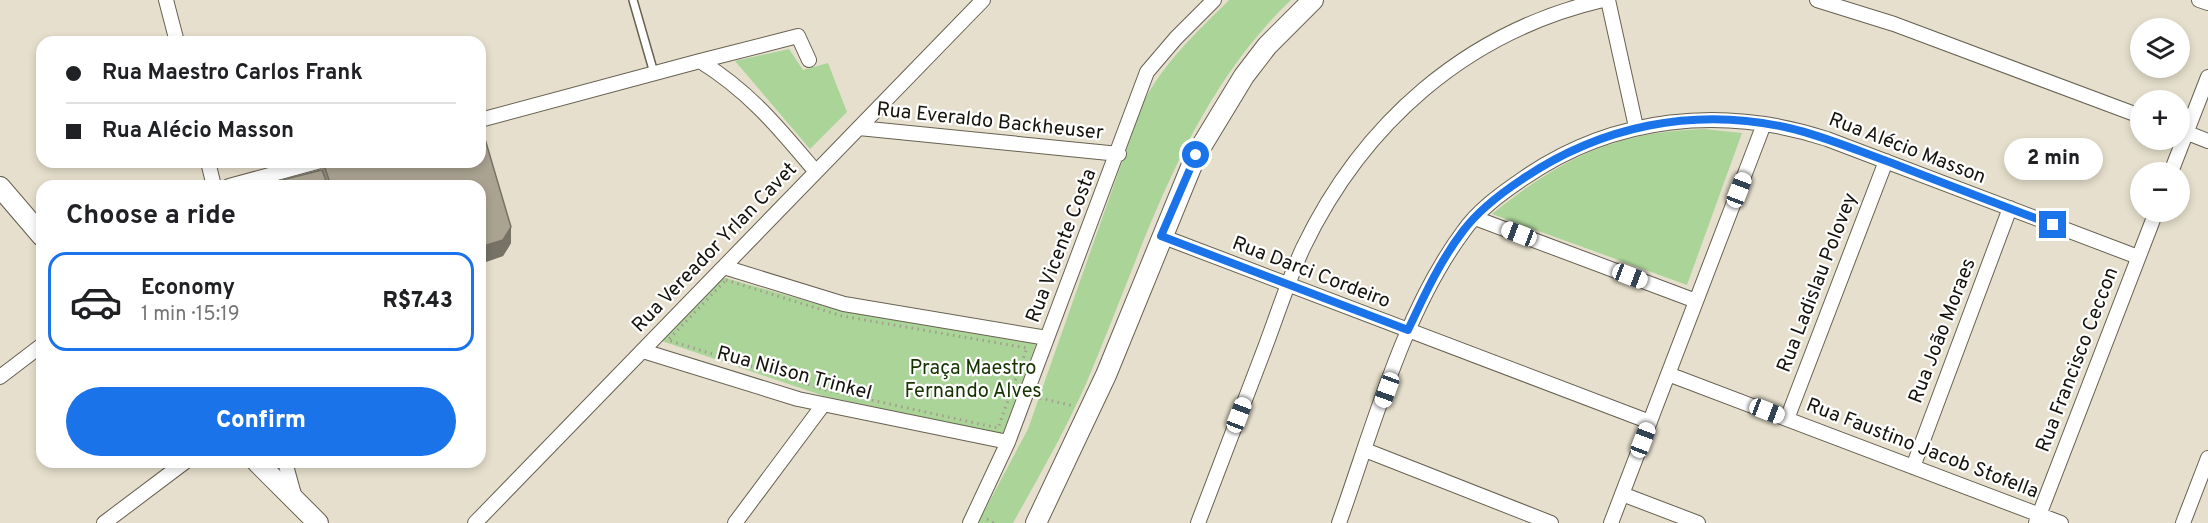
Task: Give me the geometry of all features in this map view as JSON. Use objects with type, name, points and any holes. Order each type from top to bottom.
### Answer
[{"type":"main road","points":[[1036,523],[1090,410],[1196,155],[1227,101],[1267,46],[1313,0]]},
{"type":"main road","points":[[0,187],[36,229]]},
{"type":"main road","points":[[263,468],[318,523]]},
{"type":"main road","points":[[1025,523],[1056,477]]},
{"type":"street","points":[[166,0],[175,36]]},
{"type":"street","name":"Rua Vereador Yrlan Cavet","points":[[475,523],[983,0]]},
{"type":"street","name":"Rua Vicente Costa","points":[[970,523],[1008,442],[1119,154],[1147,72],[1176,38],[1215,0]]},
{"type":"street","points":[[1197,523],[1303,249],[1338,188],[1384,125],[1409,100],[1469,57],[1538,20],[1603,0]]},
{"type":"street","points":[[1608,0],[1636,127]]},
{"type":"street","points":[[1817,0],[1894,24],[2130,112]]},
{"type":"street","points":[[2199,0],[2208,3]]},
{"type":"street","points":[[486,118],[798,36],[809,60]]},
{"type":"street","points":[[700,61],[730,80],[750,97],[816,172]]},
{"type":"street","points":[[2190,116],[2208,76]]},
{"type":"street","name":"Rua Alécio Masson","points":[[1339,523],[1408,330],[1442,264],[1475,218],[1512,186],[1556,158],[1604,136],[1636,127],[1691,120],[1764,124],[1806,132],[2138,257]]},
{"type":"street","points":[[1611,523],[1764,124]]},
{"type":"street","name":"Rua Everaldo Backheuser","points":[[859,128],[1119,154]]},
{"type":"street","points":[[2190,134],[2208,141]]},
{"type":"street","name":"Rua Ladislau Polovey","points":[[1787,419],[1886,161]]},
{"type":"street","points":[[251,180],[295,168]]},
{"type":"street","name":"Rua João Moraes","points":[[1913,467],[2010,208]]},
{"type":"street","points":[[1475,218],[1696,302]]},
{"type":"street","name":"Rua Francisco Ceccon","points":[[2037,519],[2152,222]]},
{"type":"street","name":"Rua Darci Cordeiro","points":[[1161,236],[1650,422]]},
{"type":"street","points":[[724,267],[853,306],[1047,338]]},
{"type":"street","points":[[0,377],[36,350]]},
{"type":"street","name":"Rua Nilson Trinkel","points":[[643,351],[823,405],[1008,442]]},
{"type":"street","name":"Rua Faustino Jacob Stofella","points":[[1668,374],[1913,467],[2037,519],[2061,523]]},
{"type":"street","points":[[735,523],[823,405]]},
{"type":"street","points":[[1365,450],[1551,523]]},
{"type":"street","points":[[2183,523],[2208,458]]},
{"type":"street","points":[[104,523],[177,468]]},
{"type":"street","points":[[287,468],[296,501]]},
{"type":"street","points":[[1622,494],[1698,523]]},
{"type":"lane","points":[[633,0],[654,73]]},
{"type":"path","points":[[726,280],[842,316],[1027,348],[998,428],[826,390],[668,340],[726,280]]},
{"type":"path","points":[[1026,394],[1090,410]]},
{"type":"green space","points":[[1229,0],[1291,0],[1253,41],[1221,85],[1193,133],[1147,232],[1085,386],[1060,438],[1013,523],[978,523],[1028,429],[1142,105],[1170,62]]},
{"type":"green space","points":[[789,49],[803,70],[828,63],[847,112],[810,149],[735,61]]},
{"type":"green space","points":[[1704,129],[1742,133],[1687,285],[1492,214],[1542,178],[1566,163],[1591,152],[1616,142],[1643,136]]},
{"type":"green space","name":"Praça Maestro Fernando Alves","points":[[722,277],[842,311],[1036,344],[1003,434],[824,396],[659,340]]},
{"type":"building","points":[[486,142],[511,227],[503,240],[486,245],[486,180],[329,180],[325,168],[486,168]]},
{"type":"building","points":[[322,170],[326,180],[282,180]]},
{"type":"route","points":[[1196,155],[1161,236],[1408,330],[1454,244],[1475,218],[1495,200],[1532,173],[1580,146],[1604,136],[1655,123],[1680,120],[1741,121],[1806,132],[2053,225]]}]
